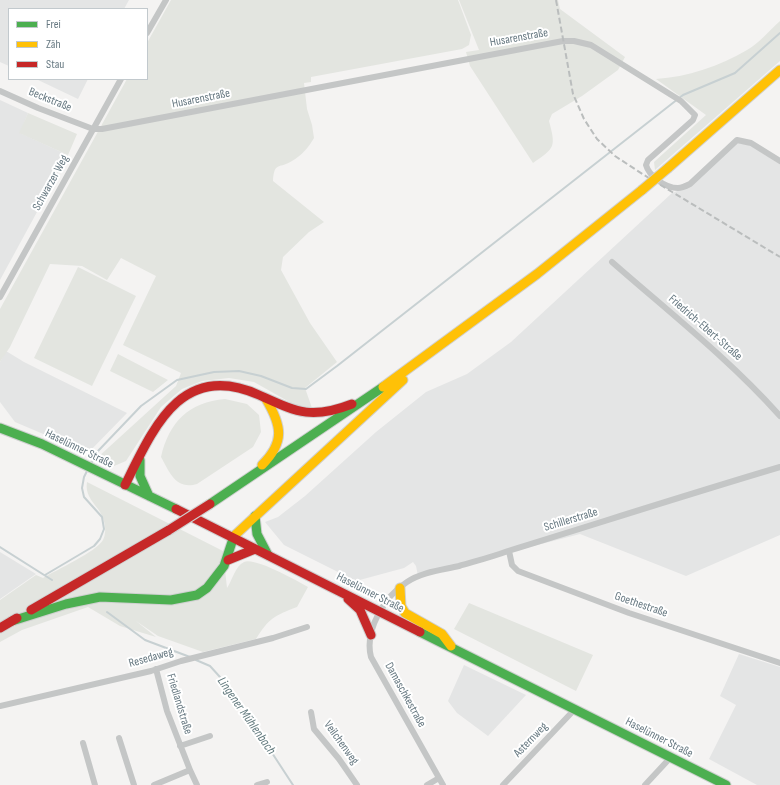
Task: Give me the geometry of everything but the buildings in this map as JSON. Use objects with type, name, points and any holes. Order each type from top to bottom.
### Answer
[{"type":"main road","points":[[0,628],[169,530],[311,439],[369,398],[569,250],[668,168],[780,70]]},
{"type":"main road","points":[[12,621],[68,603],[101,597],[170,600],[196,596],[207,589],[228,560],[231,538],[363,418],[432,352]]},
{"type":"main road","points":[[125,485],[157,423],[166,411],[178,400],[194,391],[222,386],[236,386],[292,410],[318,414],[339,410],[369,398]]},
{"type":"main road","points":[[236,487],[270,459],[279,441],[279,421],[266,398]]},
{"type":"main road","name":"Haselünner Straße","points":[[0,428],[42,444],[149,496],[726,785]]},
{"type":"main road","points":[[140,456],[140,476],[149,496]]},
{"type":"main road","points":[[255,516],[257,534],[268,555]]},
{"type":"main road","points":[[228,560],[255,549]]},
{"type":"main road","points":[[400,588],[401,606],[405,613],[442,634],[453,648]]},
{"type":"main road","points":[[340,592],[360,610],[371,635]]},
{"type":"street","points":[[148,31],[166,0]]},
{"type":"street","name":"Husarenstraße","points":[[93,129],[102,129],[190,113],[342,82],[568,41],[591,45],[681,101],[694,114],[692,120],[648,160],[646,165],[651,176],[672,188],[680,188],[690,184],[737,140],[751,143],[780,162]]},
{"type":"street","name":"Schwarzer Weg","points":[[0,297],[120,80]]},
{"type":"street","name":"Beckstraße","points":[[0,91],[38,108],[93,129]]},
{"type":"street","name":"Friedrich-Ebert-Straße","points":[[612,262],[702,338],[746,379],[780,416]]},
{"type":"street","name":"Schillerstraße","points":[[380,612],[388,600],[407,582],[427,574],[509,551],[780,467]]},
{"type":"street","name":"Goethestraße","points":[[509,551],[512,565],[518,571],[629,613],[780,663]]},
{"type":"street","name":"Damaschkestraße","points":[[380,612],[371,635],[369,648],[371,657],[443,785]]},
{"type":"street","name":"Resedaweg","points":[[0,706],[156,669],[182,660],[273,638],[307,627]]},
{"type":"street","name":"Friedlandstraße","points":[[156,669],[167,711],[197,785]]},
{"type":"street","name":"Asternweg","points":[[504,785],[575,709]]},
{"type":"street","name":"Veilchenweg","points":[[311,712],[314,729],[357,785]]},
{"type":"street","name":"Friedlandstraße","points":[[180,746],[210,736]]},
{"type":"street","points":[[119,738],[134,785]]},
{"type":"street","points":[[82,743],[95,785]]},
{"type":"street","points":[[645,785],[672,757]]},
{"type":"street","points":[[154,785],[190,770]]},
{"type":"street","points":[[427,785],[439,778]]},
{"type":"street","points":[[257,785],[267,782]]},
{"type":"shaded area","points":[[0,0],[129,0],[125,8],[8,8],[8,66],[0,62]]},
{"type":"shaded area","points":[[171,0],[458,0],[471,35],[469,45],[462,49],[311,77],[311,82],[304,83],[307,109],[314,138],[299,157],[276,168],[273,181],[324,222],[309,232],[283,257],[281,270],[310,323],[337,362],[305,388],[312,408],[293,404],[254,382],[229,378],[202,381],[182,389],[161,407],[126,461],[114,466],[97,458],[176,386],[181,373],[123,345],[156,276],[121,258],[107,280],[82,266],[50,264],[10,347],[0,362],[0,309],[126,80],[148,80],[148,41]]},
{"type":"shaded area","points":[[459,0],[558,0],[560,9],[625,57],[618,70],[582,96],[552,114],[549,121],[553,136],[552,146],[546,154],[533,163],[470,66],[466,52],[479,50]]},
{"type":"shaded area","points":[[780,21],[780,61],[655,170],[654,162],[706,115],[656,79],[680,76],[703,70],[737,56],[760,40]]},
{"type":"shaded area","points":[[38,80],[88,80],[78,99]]},
{"type":"shaded area","points":[[0,100],[28,113],[20,133],[68,155],[0,280]]},
{"type":"shaded area","points":[[28,113],[77,134],[68,155],[19,133]]},
{"type":"shaded area","points":[[738,143],[749,145],[780,164],[780,535],[686,576],[580,534],[418,576],[416,566],[413,562],[404,568],[356,581],[284,545],[265,522],[278,517],[305,496],[376,432],[426,392],[467,374],[511,342],[672,193],[682,189]]},
{"type":"shaded area","points":[[78,267],[136,296],[92,386],[34,358]]},
{"type":"shaded area","points":[[6,351],[24,362],[127,413],[88,453],[15,422],[0,402],[0,362]]},
{"type":"shaded area","points":[[118,354],[168,380],[153,392],[110,371]]},
{"type":"shaded area","points":[[225,399],[247,404],[259,415],[261,432],[253,447],[197,484],[184,485],[174,479],[161,457],[169,434],[182,416],[191,409],[201,404]]},
{"type":"shaded area","points":[[87,482],[223,551],[227,588],[238,567],[244,562],[249,561],[276,570],[308,587],[297,607],[273,618],[256,639],[203,652],[158,636],[136,621],[156,637],[120,626],[88,607],[22,630],[0,642],[0,600],[36,575],[43,578],[92,550],[103,540],[105,532],[104,520],[89,496]]},
{"type":"shaded area","points":[[0,552],[36,574],[0,599]]},
{"type":"shaded area","points":[[469,603],[593,655],[576,691],[454,629]]},
{"type":"shaded area","points":[[739,654],[780,667],[780,785],[757,785],[709,759],[736,705],[720,696]]},
{"type":"shaded area","points":[[464,665],[526,695],[488,736],[457,713],[448,701]]},
{"type":"waterway","points":[[91,464],[98,451],[141,406],[177,380],[214,372],[239,371],[261,376],[292,388],[306,389],[683,95],[735,73],[780,33]]},
{"type":"waterway","points":[[45,575],[94,546],[100,539],[104,529],[102,517],[84,497],[82,488],[84,477],[88,469]]},
{"type":"waterway","name":"Lingener Mühlenbach","points":[[0,547],[52,580]]},
{"type":"waterway","name":"Lingener Mühlenbach","points":[[107,612],[145,640],[190,657]]},
{"type":"waterway","name":"Lingener Mühlenbach","points":[[196,660],[210,666],[229,687],[293,785]]},
{"type":"railway","points":[[556,0],[573,94],[584,119],[597,139],[615,156],[644,175],[780,257]]},
{"type":"traffic: fast","points":[[210,504],[383,387]]},
{"type":"traffic: fast","points":[[0,428],[42,444],[176,509]]},
{"type":"traffic: fast","points":[[140,460],[140,476],[149,496]]},
{"type":"traffic: fast","points":[[255,516],[257,534],[268,555]]},
{"type":"traffic: fast","points":[[12,621],[66,604],[100,597],[171,600],[197,595],[207,588],[224,566],[234,536]]},
{"type":"traffic: fast","points":[[420,632],[726,785]]},
{"type":"traffic: slow","points":[[668,168],[780,70]]},
{"type":"traffic: slow","points":[[642,190],[668,168]]},
{"type":"traffic: slow","points":[[383,387],[537,274],[642,190]]},
{"type":"traffic: slow","points":[[234,536],[403,380]]},
{"type":"traffic: slow","points":[[262,465],[275,449],[279,434],[275,417],[266,399]]},
{"type":"traffic: slow","points":[[400,588],[401,606],[405,613],[442,634],[451,646]]},
{"type":"traffic: jam","points":[[125,485],[147,442],[159,423],[173,406],[190,393],[209,386],[232,387],[259,395],[294,410],[304,412],[326,412],[352,404]]},
{"type":"traffic: jam","points":[[169,530],[210,504]]},
{"type":"traffic: jam","points":[[176,509],[420,632]]},
{"type":"traffic: jam","points":[[31,610],[169,530]]},
{"type":"traffic: jam","points":[[228,560],[255,549]]},
{"type":"traffic: jam","points":[[348,599],[360,610],[371,635]]},
{"type":"traffic: jam","points":[[0,628],[17,618]]}]
